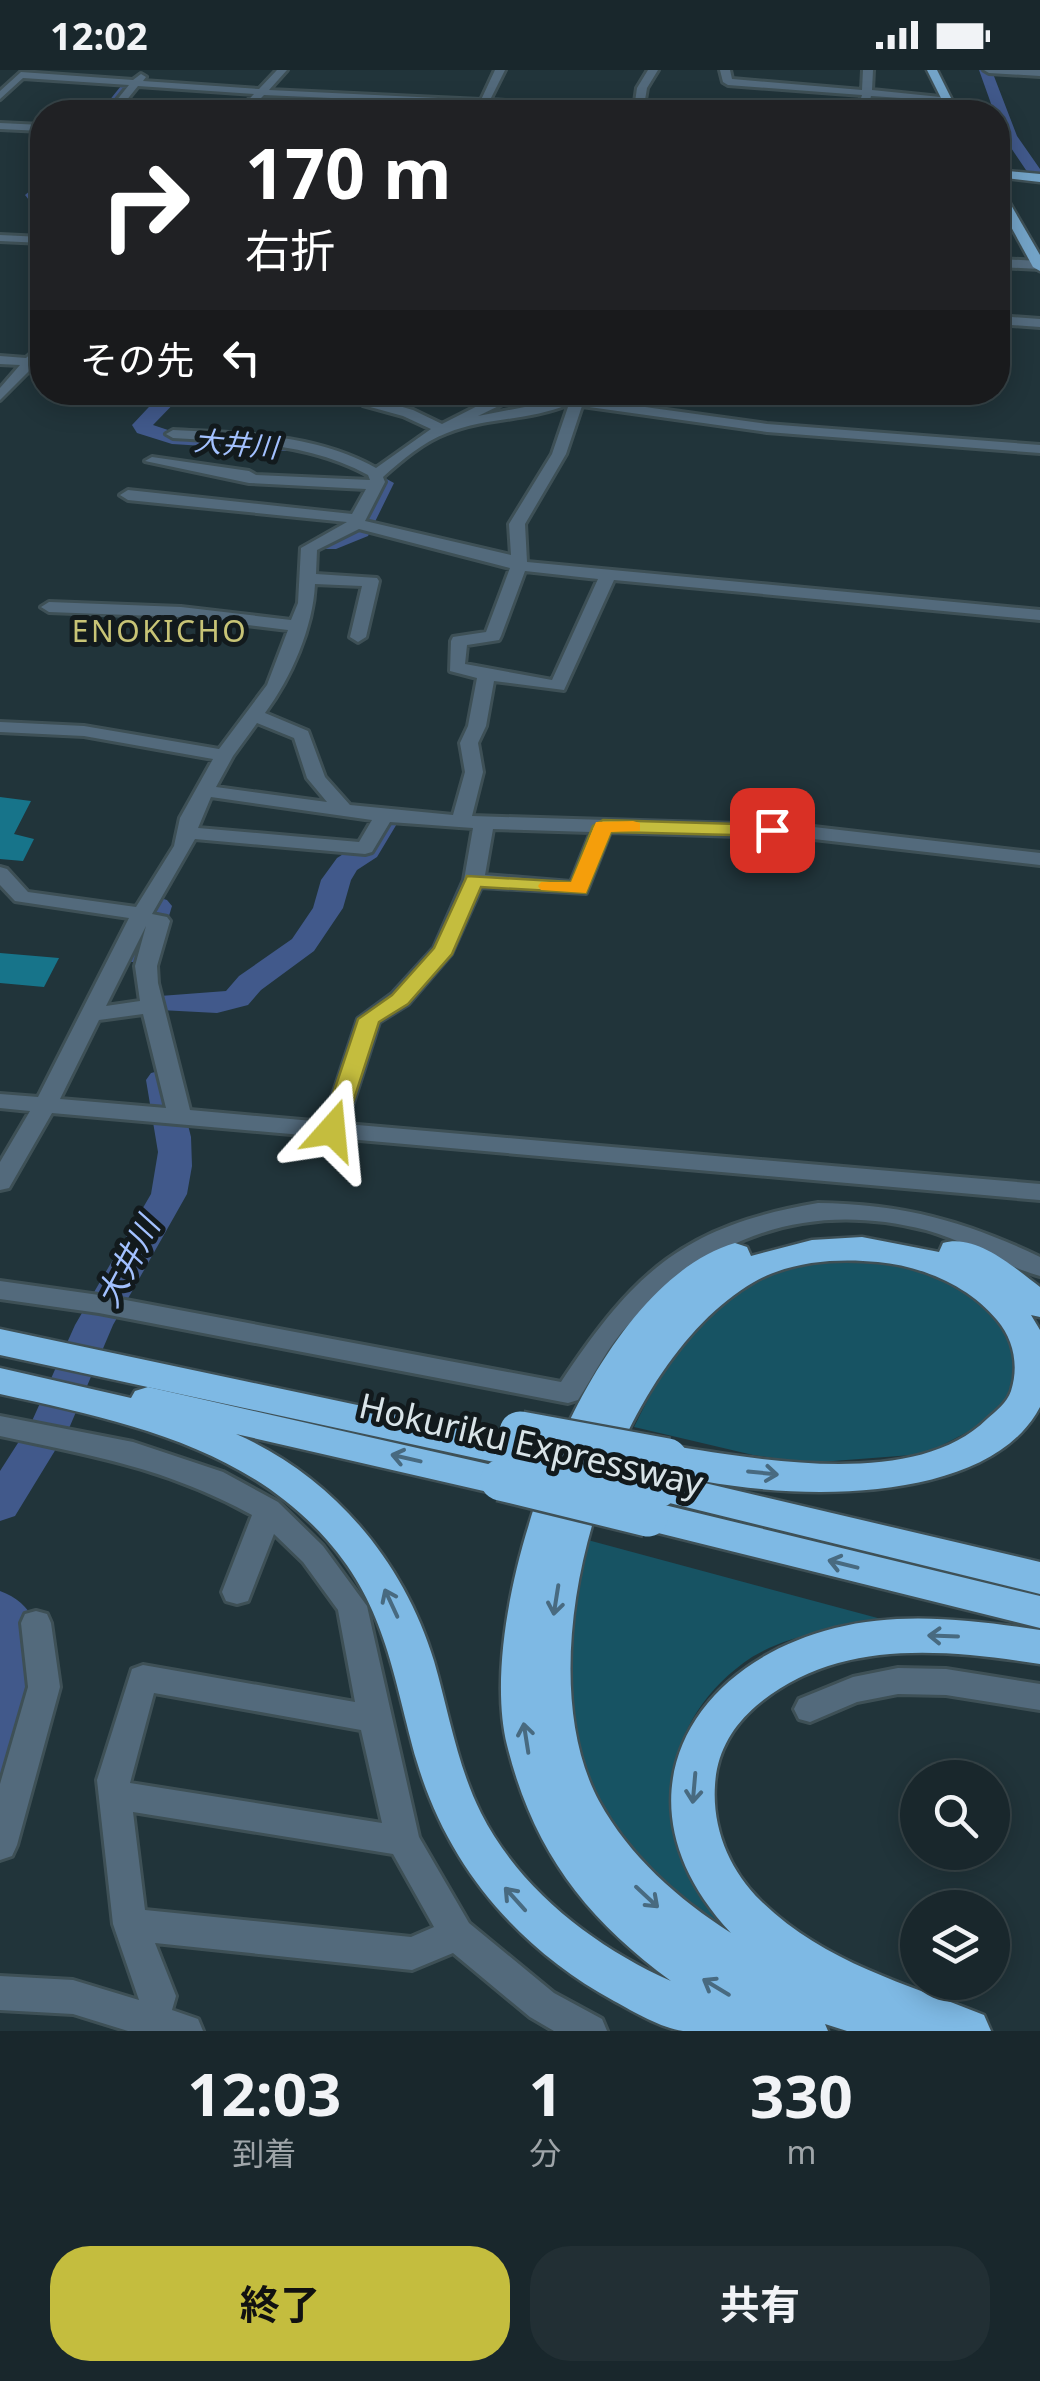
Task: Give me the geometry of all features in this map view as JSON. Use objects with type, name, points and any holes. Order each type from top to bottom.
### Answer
[{"type":"highway","points":[[804,2031],[719,1990],[646,1940],[614,1908],[562,1840],[531,1768],[521,1692],[524,1617],[543,1536],[582,1433],[617,1367],[672,1298],[737,1254],[780,1238],[828,1230],[909,1237],[967,1256],[1020,1286],[1040,1304]]},
{"type":"highway","points":[[0,1371],[119,1383],[511,1455],[658,1487],[884,1474],[946,1462],[993,1439],[1024,1404],[1034,1365],[1023,1331],[1001,1302],[962,1275],[895,1252],[845,1247],[817,1250],[792,1254],[740,1275],[678,1324],[626,1397],[580,1505],[554,1611],[549,1680],[556,1745],[565,1776],[597,1838],[641,1893],[704,1942],[778,1984],[854,2012],[936,2031]]},
{"type":"highway","points":[[0,1342],[45,1373]]},
{"type":"highway","points":[[0,1381],[45,1373],[119,1383],[182,1430],[244,1456],[302,1492],[370,1565],[387,1592],[411,1655],[444,1780],[476,1849],[498,1880],[545,1929],[592,1966],[646,1995],[748,2031]]},
{"type":"highway","name":"Hokuriku Expressway","points":[[119,1383],[511,1455],[1040,1578]]},
{"type":"highway","name":"Hokuriku Expressway","points":[[658,1487],[1040,1612]]},
{"type":"highway","points":[[966,2031],[881,2001],[834,1979],[769,1939],[742,1914],[708,1861],[697,1833],[693,1780],[699,1756],[720,1714],[758,1678],[810,1652],[904,1635],[1040,1646]]},
{"type":"main road","points":[[929,70],[943,100]]},
{"type":"main road","points":[[1010,175],[1040,178]]},
{"type":"main road","points":[[1010,215],[1037,265],[1040,282]]},
{"type":"main road","points":[[1010,228],[1037,265]]},
{"type":"street","points":[[122,100],[148,70]]},
{"type":"street","points":[[253,100],[282,70]]},
{"type":"street","points":[[485,100],[500,70]]},
{"type":"street","points":[[639,100],[652,70]]},
{"type":"street","points":[[725,70],[728,82],[942,97]]},
{"type":"street","points":[[776,87],[781,70]]},
{"type":"street","points":[[825,88],[826,70]]},
{"type":"street","points":[[865,100],[868,70]]},
{"type":"street","points":[[989,70],[1040,73]]},
{"type":"street","points":[[0,96],[24,73]]},
{"type":"street","points":[[0,74],[433,100]]},
{"type":"street","points":[[0,126],[30,127]]},
{"type":"street","points":[[0,238],[30,239]]},
{"type":"street","points":[[1010,264],[1037,265]]},
{"type":"street","points":[[1010,321],[1040,323]]},
{"type":"street","points":[[0,360],[30,362]]},
{"type":"street","points":[[0,396],[30,369]]},
{"type":"street","points":[[379,405],[408,413],[442,430],[555,405]]},
{"type":"street","points":[[0,1182],[146,918],[188,833],[190,818],[224,756],[276,686],[306,604],[310,548],[361,524],[377,479],[442,430],[489,405]]},
{"type":"street","points":[[569,405],[559,454],[518,524],[519,566],[492,636],[459,641],[456,667],[486,676],[558,686],[608,575]]},
{"type":"street","points":[[611,405],[768,428],[1040,449]]},
{"type":"street","points":[[173,434],[332,450],[377,479]]},
{"type":"street","points":[[152,461],[218,474],[249,474],[249,479],[377,479]]},
{"type":"street","points":[[128,495],[361,524],[506,559],[519,566],[1040,616]]},
{"type":"street","points":[[307,579],[373,584],[358,637]]},
{"type":"street","points":[[49,607],[181,612],[296,626]]},
{"type":"street","points":[[460,820],[474,778],[476,761],[469,743],[478,726],[486,676]]},
{"type":"street","points":[[254,715],[302,735],[316,778],[344,809]]},
{"type":"street","points":[[0,727],[84,731],[224,756]]},
{"type":"street","points":[[206,791],[384,816],[484,823],[805,832],[1040,859]]},
{"type":"street","points":[[188,833],[364,848],[384,816]]},
{"type":"street","points":[[332,1130],[369,1019],[400,999],[444,950],[474,880],[484,823]]},
{"type":"street","points":[[474,880],[579,888],[603,826]]},
{"type":"street","points":[[0,873],[22,897],[160,921],[146,966],[146,1007],[175,1104],[171,1116]]},
{"type":"street","points":[[90,1015],[146,1007]]},
{"type":"street","points":[[0,1101],[1040,1192]]},
{"type":"street","points":[[0,1290],[104,1305],[568,1393],[620,1317],[684,1258],[746,1225],[815,1210],[900,1214],[988,1239],[1040,1267]]},
{"type":"street","points":[[0,1426],[133,1453],[213,1480],[268,1510],[313,1554],[352,1606],[374,1719],[404,1840],[457,1934],[542,2005],[589,2031]]},
{"type":"street","points":[[237,1592],[268,1510]]},
{"type":"street","points":[[0,1845],[7,1797],[44,1688],[36,1623]]},
{"type":"street","points":[[168,2026],[130,1924],[112,1780],[143,1678],[374,1719]]},
{"type":"street","points":[[810,1709],[855,1689],[899,1681],[955,1684],[1040,1697]]},
{"type":"street","points":[[115,1795],[404,1840]]},
{"type":"street","points":[[130,1924],[412,1954],[457,1934]]},
{"type":"street","points":[[0,1993],[73,1997],[168,2026]]},
{"type":"shaded area","points":[[0,797],[31,801],[14,834],[34,839],[23,861],[0,859]]},
{"type":"shaded area","points":[[0,953],[59,958],[44,987],[0,983]]},
{"type":"shaded area","points":[[850,1256],[895,1261],[951,1280],[986,1302],[1005,1329],[1018,1363],[1006,1399],[985,1423],[925,1454],[807,1463],[753,1455],[634,1427],[672,1358],[716,1307],[772,1274]]},
{"type":"shaded area","points":[[584,1539],[885,1620],[783,1642],[752,1657],[706,1699],[678,1752],[673,1810],[679,1840],[697,1880],[750,1942],[705,1929],[609,1835],[579,1771],[564,1640]]},
{"type":"waterway","points":[[985,71],[996,100]]},
{"type":"waterway","name":"大井川","points":[[117,100],[130,84]]},
{"type":"waterway","points":[[1010,136],[1035,173]]},
{"type":"waterway","name":"大井川","points":[[162,405],[142,425],[144,429],[172,438],[286,445]]},
{"type":"waterway","name":"大井川","points":[[328,544],[360,531],[383,483]]},
{"type":"waterway","name":"大井川","points":[[171,1003],[217,1004],[237,998],[250,983],[303,945],[328,908],[336,880],[347,864],[367,851],[384,822]]},
{"type":"waterway","points":[[142,955],[157,906]]},
{"type":"waterway","name":"大井川","points":[[0,1505],[50,1426],[94,1325],[169,1194],[175,1152],[163,1080]]},
{"type":"waterway","name":"大井川","points":[[0,1609],[20,1640],[23,1688],[0,1787]]},
{"type":"slow traffic","points":[[549,886],[579,888],[603,826],[633,827]]},
{"type":"district","name":"ENOKICHO","points":[[160,632]]},
{"type":"route","points":[[332,1130],[369,1019],[400,999],[444,950],[474,880],[579,888],[603,826],[772,830]]}]
